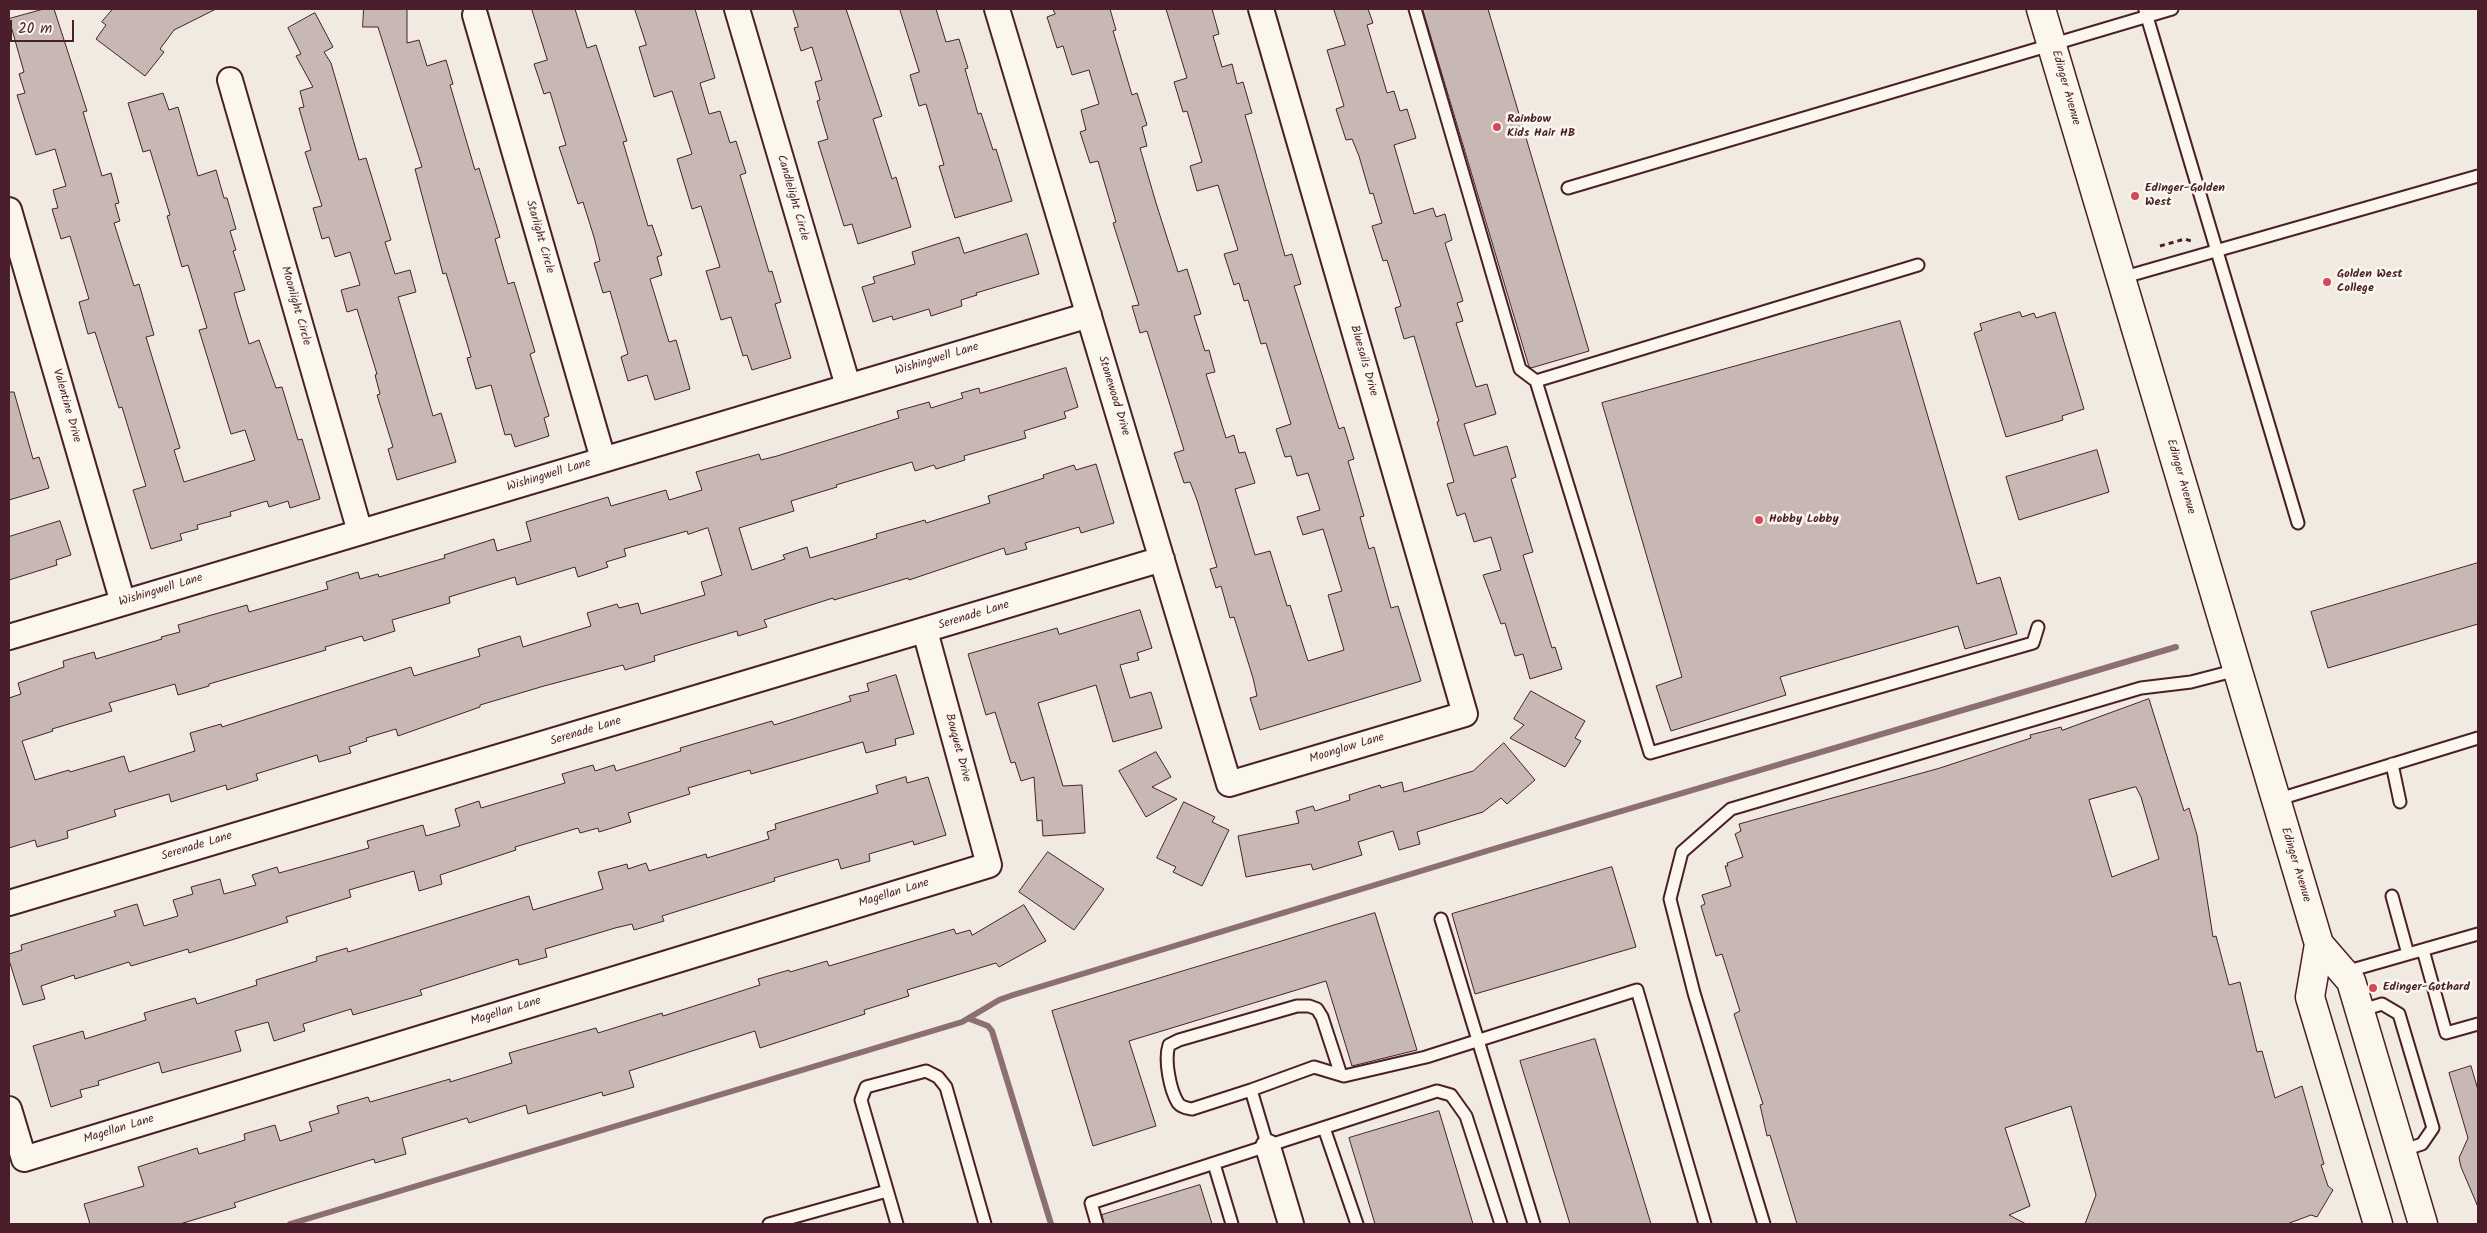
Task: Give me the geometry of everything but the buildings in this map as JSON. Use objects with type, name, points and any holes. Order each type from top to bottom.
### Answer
[{"type":"main road","name":"Edinger Avenue","points":[[2041,9],[2319,944],[2351,982],[2423,1224]]},
{"type":"main road","name":"Edinger Avenue","points":[[2319,944],[2310,997],[2378,1224]]},
{"type":"street","name":"Candlelight Circle","points":[[737,9],[848,386]]},
{"type":"street","name":"Stonewood Drive","points":[[997,9],[1229,784]]},
{"type":"street","name":"Bluesails Drive","points":[[1261,9],[1465,714]]},
{"type":"street","name":"Starlight Circle","points":[[475,15],[603,459]]},
{"type":"street","name":"Moonlight Circle","points":[[230,80],[360,532]]},
{"type":"street","name":"Valentine Drive","points":[[9,210],[123,603]]},
{"type":"street","name":"Wishingwell Lane","points":[[9,637],[1089,315]]},
{"type":"street","name":"Serenade Lane","points":[[9,903],[1162,559]]},
{"type":"street","name":"Bouquet Drive","points":[[925,631],[989,865]]},
{"type":"street","name":"Moonglow Lane","points":[[1229,784],[1465,714]]},
{"type":"street","name":"Magellan Lane","points":[[9,1109],[24,1159],[989,865]]},
{"type":"street","points":[[1268,1147],[1291,1224]]},
{"type":"lane","points":[[1415,9],[1520,369],[1536,381],[1650,753],[2033,643],[2038,627]]},
{"type":"lane","points":[[1568,188],[2052,45],[2145,12],[2172,9]]},
{"type":"lane","points":[[2145,12],[2298,523]]},
{"type":"lane","points":[[2121,278],[2478,176]]},
{"type":"lane","points":[[1536,381],[1918,265]]},
{"type":"lane","points":[[1764,1224],[1694,993],[1670,899],[1682,852],[1731,809],[2141,688],[2191,682],[2237,670]]},
{"type":"lane","points":[[2276,800],[2478,738]]},
{"type":"lane","points":[[2392,764],[2400,802]]},
{"type":"lane","points":[[2392,896],[2408,954]]},
{"type":"lane","points":[[1441,919],[1534,1224]]},
{"type":"lane","points":[[2343,972],[2478,934]]},
{"type":"lane","points":[[2423,950],[2446,1033],[2478,1024]]},
{"type":"lane","points":[[1341,1075],[1322,1017],[1317,1009],[1309,1006],[1288,1009],[1179,1040],[1169,1045],[1166,1054],[1167,1068],[1179,1104],[1185,1108],[1192,1109],[1314,1067],[1344,1076],[1426,1057],[1637,990],[1705,1224]]},
{"type":"lane","points":[[2359,1011],[2382,1004],[2399,1014],[2433,1128],[2422,1144],[2401,1151]]},
{"type":"lane","points":[[897,1224],[861,1100],[866,1087],[926,1072],[938,1077],[946,1087],[986,1224]]},
{"type":"lane","points":[[1251,1090],[1268,1147]]},
{"type":"lane","points":[[1097,1224],[1091,1203],[1437,1091],[1450,1095],[1466,1116],[1501,1224]]},
{"type":"lane","points":[[1324,1128],[1357,1224]]},
{"type":"lane","points":[[1214,1164],[1232,1224]]},
{"type":"lane","points":[[769,1224],[887,1191]]},
{"type":"waterway","points":[[290,1224],[962,1022],[999,1000],[1013,995],[1490,850],[2176,647]]},
{"type":"waterway","points":[[970,1019],[988,1026],[992,1031],[1051,1224]]},
{"type":"place","name":"Rainbow Kids Hair HB","points":[[1497,127]]},
{"type":"place","name":"Edinger-Golden West","points":[[2135,196]]},
{"type":"place","name":"Golden West College","points":[[2327,282]]},
{"type":"place","name":"Hobby Lobby","points":[[1759,520]]},
{"type":"place","name":"Edinger-Gothard","points":[[2373,988]]}]
